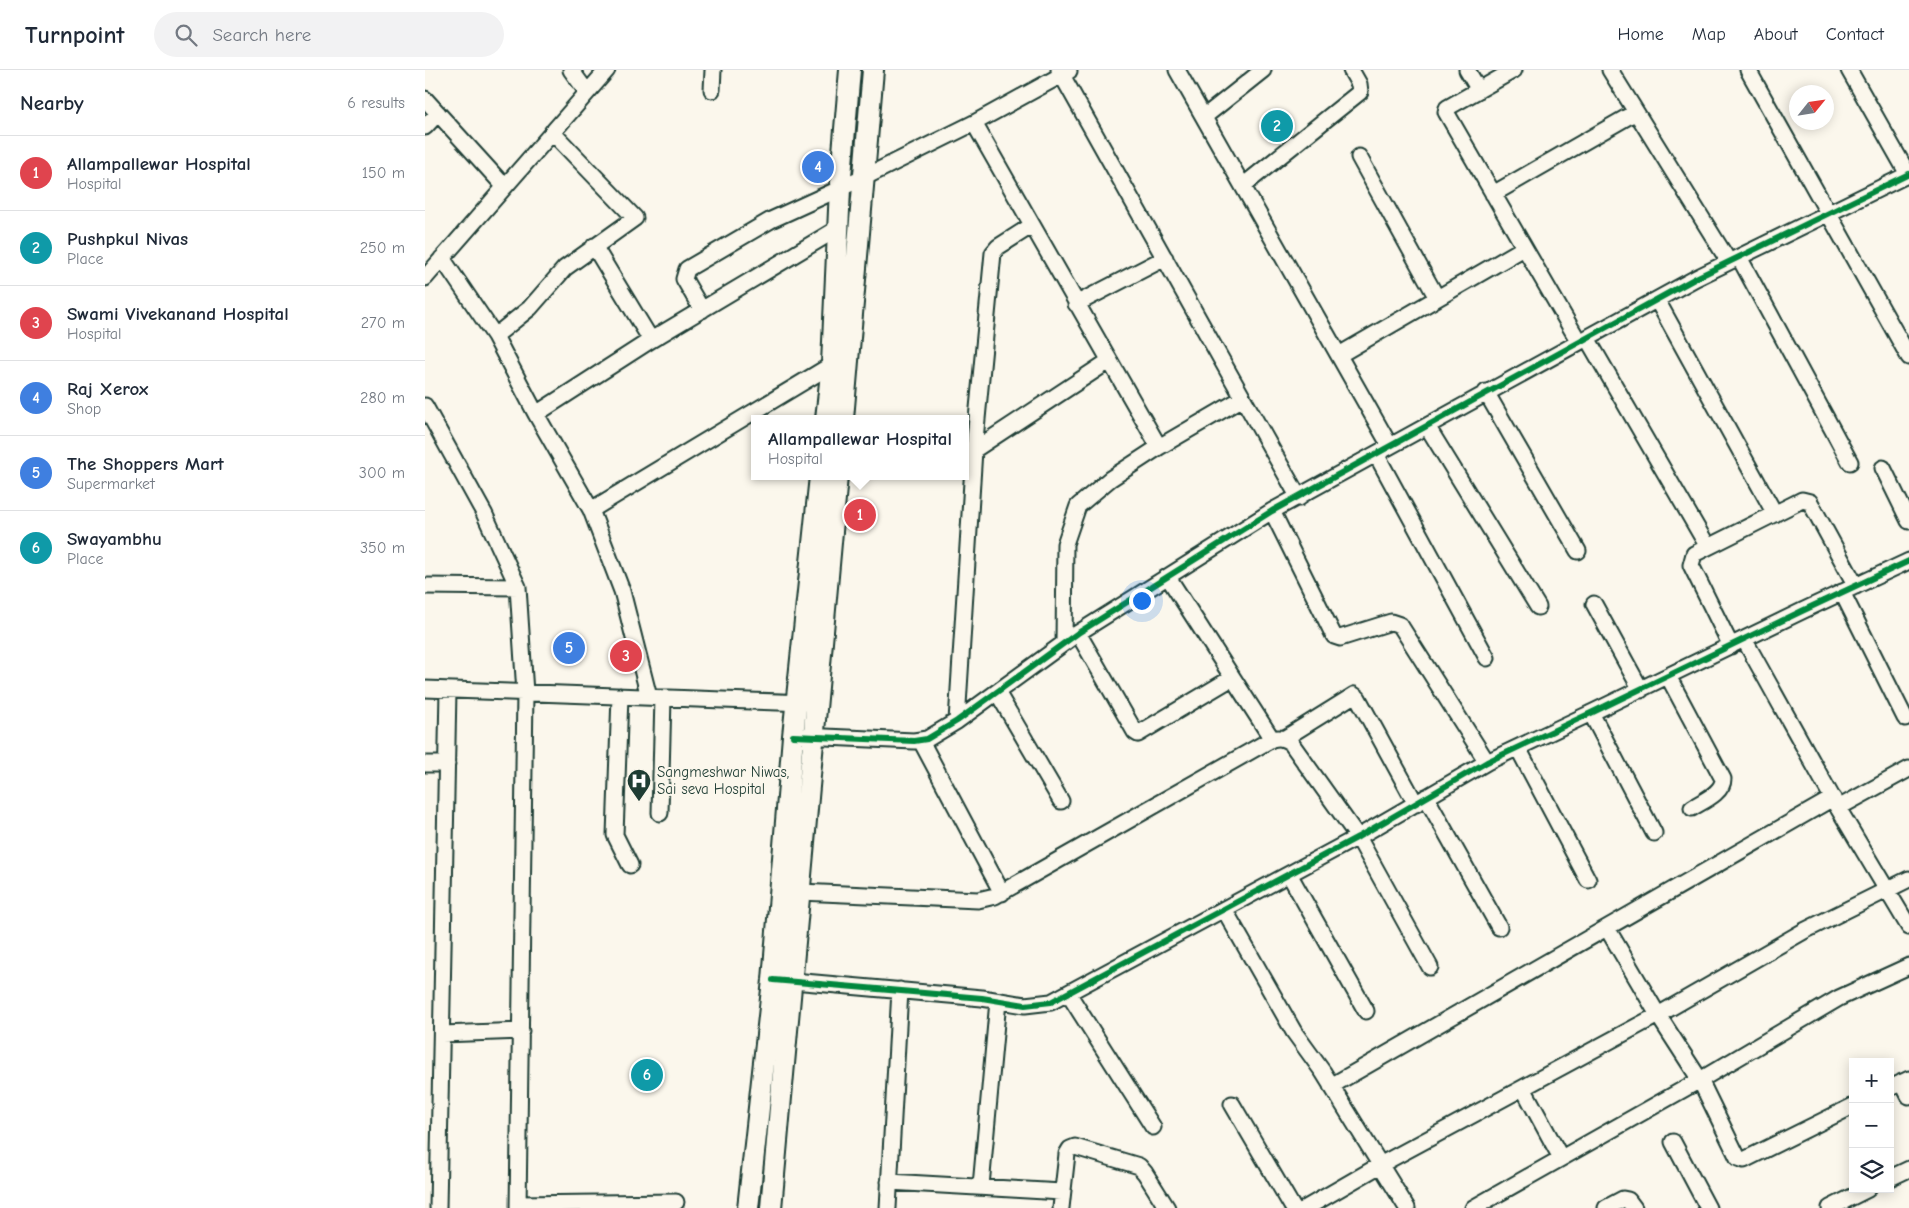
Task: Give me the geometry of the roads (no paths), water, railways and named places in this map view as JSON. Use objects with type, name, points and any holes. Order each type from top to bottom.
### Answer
[{"type":"main road","points":[[843,415],[837,229],[850,70]]},
{"type":"main road","points":[[827,415],[840,360],[863,178],[873,70]]},
{"type":"main road","points":[[771,1208],[793,736],[820,480]]},
{"type":"main road","points":[[748,1208],[782,980],[800,892],[837,480]]},
{"type":"street","points":[[571,70],[587,92]]},
{"type":"street","points":[[425,278],[607,70]]},
{"type":"street","points":[[712,90],[713,70]]},
{"type":"street","points":[[1177,70],[1244,185],[1390,446]]},
{"type":"street","points":[[1204,117],[1263,70]]},
{"type":"street","points":[[1244,185],[1360,92],[1359,84],[1351,70]]},
{"type":"street","points":[[1467,70],[1479,90]]},
{"type":"street","points":[[1514,70],[1447,108],[1446,112],[1525,248],[1708,547]]},
{"type":"street","points":[[1610,70],[1734,260],[1850,462]]},
{"type":"street","points":[[1748,70],[1909,357]]},
{"type":"street","points":[[793,736],[921,741],[957,721],[1078,633],[1272,511],[1299,498],[1486,392],[1657,300],[1734,260],[1909,175],[1849,70]]},
{"type":"street","points":[[702,310],[684,279],[684,273],[687,269],[771,220],[863,178],[974,123],[1064,72],[1299,498]]},
{"type":"street","points":[[425,99],[504,186]]},
{"type":"street","points":[[1493,194],[1636,112]]},
{"type":"street","points":[[425,127],[437,113]]},
{"type":"street","points":[[974,123],[1159,448]]},
{"type":"street","points":[[495,336],[530,308],[565,268],[635,218],[552,132]]},
{"type":"street","points":[[1359,157],[1437,298]]},
{"type":"street","points":[[969,450],[993,253],[998,247],[1031,226]]},
{"type":"street","points":[[536,414],[651,340],[837,229]]},
{"type":"street","points":[[594,246],[651,340]]},
{"type":"street","points":[[1339,355],[1525,248]]},
{"type":"street","points":[[442,258],[495,336],[536,414],[591,510],[622,591],[656,698],[660,812]]},
{"type":"street","points":[[1076,304],[1165,258]]},
{"type":"street","points":[[1657,300],[1775,514]]},
{"type":"street","points":[[591,510],[840,360]]},
{"type":"street","points":[[969,450],[1109,361]]},
{"type":"street","points":[[1486,392],[1578,552]]},
{"type":"street","points":[[1064,643],[1065,544],[1078,506],[1111,479],[1243,398]]},
{"type":"street","points":[[425,406],[484,513],[518,586],[525,692],[518,1206],[676,1202]]},
{"type":"street","points":[[1427,426],[1538,607]]},
{"type":"street","points":[[1376,454],[1487,658]]},
{"type":"street","points":[[1883,468],[1909,521]]},
{"type":"street","points":[[957,721],[968,480]]},
{"type":"street","points":[[1905,718],[1810,502],[1802,500],[1694,554],[1691,565],[1909,927]]},
{"type":"street","points":[[1272,511],[1334,636],[1340,638],[1391,622],[1400,625],[1487,762]]},
{"type":"street","points":[[782,980],[998,1000],[1025,1005],[1051,1002],[1358,837],[1487,762],[1909,561]]},
{"type":"street","points":[[1168,577],[1232,678],[1278,739],[1291,743],[1358,837],[1430,967]]},
{"type":"street","points":[[425,586],[518,586]]},
{"type":"street","points":[[1595,604],[1641,690]]},
{"type":"street","points":[[1078,633],[1135,732],[1138,734],[1232,678]]},
{"type":"street","points":[[1668,676],[1723,779],[1723,785],[1720,790],[1692,808]]},
{"type":"street","points":[[425,689],[816,704]]},
{"type":"street","points":[[438,1208],[432,1153],[441,1034],[448,690]]},
{"type":"street","points":[[997,692],[1061,801]]},
{"type":"street","points":[[800,892],[978,900],[1002,893],[1354,695],[1358,698],[1499,927]]},
{"type":"street","points":[[620,696],[615,835],[630,866]]},
{"type":"street","points":[[1591,714],[1654,833]]},
{"type":"street","points":[[921,741],[1002,893]]},
{"type":"street","points":[[1518,748],[1588,880]]},
{"type":"street","points":[[425,764],[447,764]]},
{"type":"street","points":[[1331,1086],[1607,928],[1836,803],[1909,769]]},
{"type":"street","points":[[1289,874],[1366,1011]]},
{"type":"street","points":[[1306,1208],[1658,1015],[1804,931],[1909,878]]},
{"type":"street","points":[[1224,909],[1294,1032],[1323,1072],[1407,1208]]},
{"type":"street","points":[[1607,928],[1658,1015],[1700,1080],[1740,1160],[1849,1108]]},
{"type":"street","points":[[1473,1208],[1700,1080],[1839,998],[1909,966]]},
{"type":"street","points":[[888,1208],[900,990]]},
{"type":"street","points":[[1068,993],[1153,1127]]},
{"type":"street","points":[[981,1186],[998,1000]]},
{"type":"street","points":[[441,1034],[521,1031]]},
{"type":"street","points":[[1900,1083],[1909,1096]]},
{"type":"street","points":[[1523,1088],[1561,1158]]},
{"type":"street","points":[[1232,1104],[1293,1208]]},
{"type":"street","points":[[1673,1142],[1708,1208]]},
{"type":"street","points":[[1061,1208],[1067,1154],[1070,1149],[1075,1147],[1139,1166],[1167,1208]]},
{"type":"street","points":[[1894,1176],[1909,1169]]},
{"type":"street","points":[[889,1182],[1062,1192]]},
{"type":"street","points":[[1830,1208],[1860,1193]]},
{"type":"street","points":[[1606,1208],[1623,1199],[1628,1200],[1634,1208]]},
{"type":"place","name":"Pushpkul Nivas","points":[[1277,126]]},
{"type":"place","name":"Raj Xerox","points":[[818,167]]},
{"type":"place","name":"Allampallewar Hospital","points":[[860,515]]},
{"type":"place","name":"The Shoppers Mart","points":[[569,648]]},
{"type":"place","name":"Swami Vivekanand Hospital","points":[[626,656]]},
{"type":"place","name":"Sangmeshwar Niwas, Sai seva Hospital","points":[[639,802]]},
{"type":"place","name":"Swayambhu","points":[[647,1075]]}]
